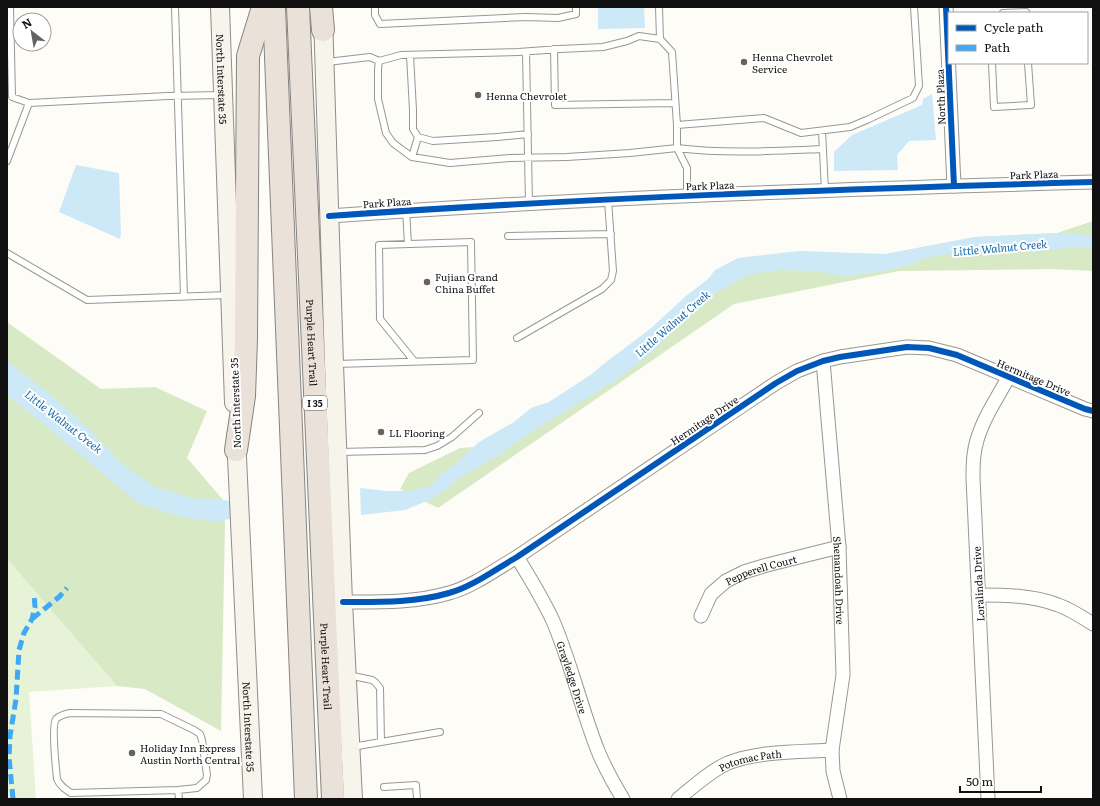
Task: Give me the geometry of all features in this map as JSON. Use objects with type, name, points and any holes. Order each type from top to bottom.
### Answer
[{"type":"highway","points":[[236,450],[244,396],[246,339],[248,56],[263,7]]},
{"type":"highway","name":"I 35","points":[[274,7],[306,799]]},
{"type":"highway","name":"Purple Heart Trail","points":[[298,7],[333,799]]},
{"type":"highway","points":[[322,7],[324,30]]},
{"type":"main road","name":"North Interstate 35","points":[[220,7],[236,450],[253,799]]},
{"type":"main road","points":[[324,30],[337,452],[346,675],[353,799]]},
{"type":"street","name":"North Plaza","points":[[947,13],[948,38]]},
{"type":"street","name":"North Plaza","points":[[949,64],[954,186]]},
{"type":"street","name":"Park Plaza","points":[[329,216],[406,210],[687,196],[1093,182]]},
{"type":"street","name":"Hermitage Drive","points":[[343,602],[419,600],[450,593],[475,582],[517,557],[776,383],[797,371],[823,361],[907,347],[929,348],[957,355],[1008,378],[1093,411]]},
{"type":"street","name":"Shenandoah Drive","points":[[823,361],[839,547],[843,675],[832,750],[833,771],[840,799]]},
{"type":"street","name":"Loralinda Drive","points":[[988,799],[973,478],[974,454],[979,433],[990,409],[1008,378]]},
{"type":"street","name":"Pepperell Court","points":[[701,616],[711,594],[726,581],[744,572],[839,547]]},
{"type":"street","name":"Grayledge Drive","points":[[517,557],[537,589],[553,620],[598,750],[609,775],[624,799]]},
{"type":"street","points":[[978,595],[1035,598],[1058,605],[1079,615],[1093,624]]},
{"type":"street","name":"Potomac Path","points":[[678,799],[707,776],[728,763],[761,754],[832,750]]},
{"type":"lane","points":[[10,7],[10,96],[30,103],[223,95]]},
{"type":"lane","points":[[175,7],[184,297]]},
{"type":"lane","points":[[375,7],[375,15],[380,24],[526,17],[558,18],[576,14],[576,7]]},
{"type":"lane","points":[[659,7],[660,39]]},
{"type":"lane","points":[[677,125],[764,118],[801,133],[822,131],[850,127],[913,98],[919,86],[914,7]]},
{"type":"lane","points":[[324,62],[370,57],[379,61],[401,55],[526,52],[603,47],[627,41],[639,36],[660,39],[672,52],[677,148],[687,168],[687,196]]},
{"type":"lane","points":[[554,49],[555,104],[675,103]]},
{"type":"lane","points":[[526,52],[529,204]]},
{"type":"lane","points":[[410,55],[413,129],[418,137],[433,141],[528,134]]},
{"type":"lane","points":[[379,61],[378,99],[386,133],[393,143],[412,156],[450,163],[510,158],[630,154],[677,148],[700,151],[729,152],[823,149]]},
{"type":"lane","points":[[992,64],[994,107],[1031,105],[1028,64]]},
{"type":"lane","points":[[7,161],[30,103]]},
{"type":"lane","points":[[822,131],[825,191]]},
{"type":"lane","points":[[412,156],[418,137]]},
{"type":"lane","points":[[517,338],[602,289],[611,280],[613,271],[608,200]]},
{"type":"lane","points":[[406,210],[408,244]]},
{"type":"lane","points":[[508,236],[611,234]]},
{"type":"lane","points":[[334,364],[473,360],[471,242],[379,245],[380,318],[414,361]]},
{"type":"lane","points":[[7,253],[87,300],[230,295]]},
{"type":"lane","points":[[337,452],[424,450],[437,446],[452,437],[479,413]]},
{"type":"lane","points":[[346,675],[372,680],[380,688],[381,742]]},
{"type":"lane","points":[[70,713],[161,714],[194,730],[200,734],[202,740],[207,775],[206,780],[197,788],[178,790],[71,793],[65,790],[59,784],[57,779],[54,729],[55,720],[61,715],[70,713]]},
{"type":"lane","points":[[350,747],[440,732]]},
{"type":"lane","points":[[384,787],[416,785],[417,799]]},
{"type":"lane","points":[[178,790],[179,799]]},
{"type":"green space","points":[[1093,221],[1093,271],[1052,269],[899,271],[734,304],[438,508],[400,489],[409,473],[460,448],[476,447],[568,393],[646,337],[732,262],[886,254],[975,237],[1057,233]]},
{"type":"green space","points":[[7,322],[101,389],[155,387],[207,411],[187,458],[224,501],[225,522],[221,731],[145,689],[117,686],[7,559]]},
{"type":"green space","points":[[7,559],[117,686],[29,692],[36,799],[7,799]]},
{"type":"water","points":[[598,7],[644,7],[645,28],[598,29]]},
{"type":"water","points":[[932,94],[936,140],[909,141],[897,155],[898,170],[834,171],[834,152],[852,135],[922,105],[923,99]]},
{"type":"water","points":[[76,165],[119,173],[120,239],[59,212]]},
{"type":"water","points":[[1057,233],[1093,235],[1093,248],[1080,247],[989,254],[963,252],[929,257],[906,266],[872,273],[843,276],[816,271],[778,270],[748,275],[712,295],[644,359],[613,382],[528,434],[499,455],[462,476],[434,498],[405,510],[361,515],[360,488],[387,491],[411,491],[431,486],[441,474],[458,462],[479,442],[514,422],[531,408],[549,402],[592,374],[650,329],[686,296],[708,279],[715,270],[738,258],[799,251],[886,254],[975,237]]},
{"type":"water","points":[[7,361],[51,395],[92,432],[123,465],[155,487],[198,500],[224,501],[225,522],[178,516],[138,503],[7,395]]},
{"type":"waterway","name":"Little Walnut Creek","points":[[198,508],[227,510]]},
{"type":"marked path","points":[[32,619],[59,597],[67,588]]},
{"type":"marked path","points":[[13,799],[9,757],[10,736],[16,699],[19,650],[24,633],[32,619],[35,607],[34,594]]},
{"type":"cycle path","points":[[946,7],[948,52]]},
{"type":"cycle path","points":[[949,64],[954,186]]},
{"type":"cycle path","points":[[329,216],[520,204],[711,195],[1093,182]]},
{"type":"cycle path","points":[[343,602],[423,599],[449,593],[466,587],[517,557],[776,383],[797,371],[823,361],[907,347],[929,348],[957,355],[1093,411]]},
{"type":"place","name":"Henna Chevrolet Service","points":[[744,62]]},
{"type":"place","name":"Henna Chevrolet","points":[[478,95]]},
{"type":"place","name":"Fujian Grand China Buffet","points":[[427,282]]},
{"type":"place","name":"LL Flooring","points":[[381,432]]},
{"type":"place","name":"Holiday Inn Express Austin North Central","points":[[132,753]]}]
